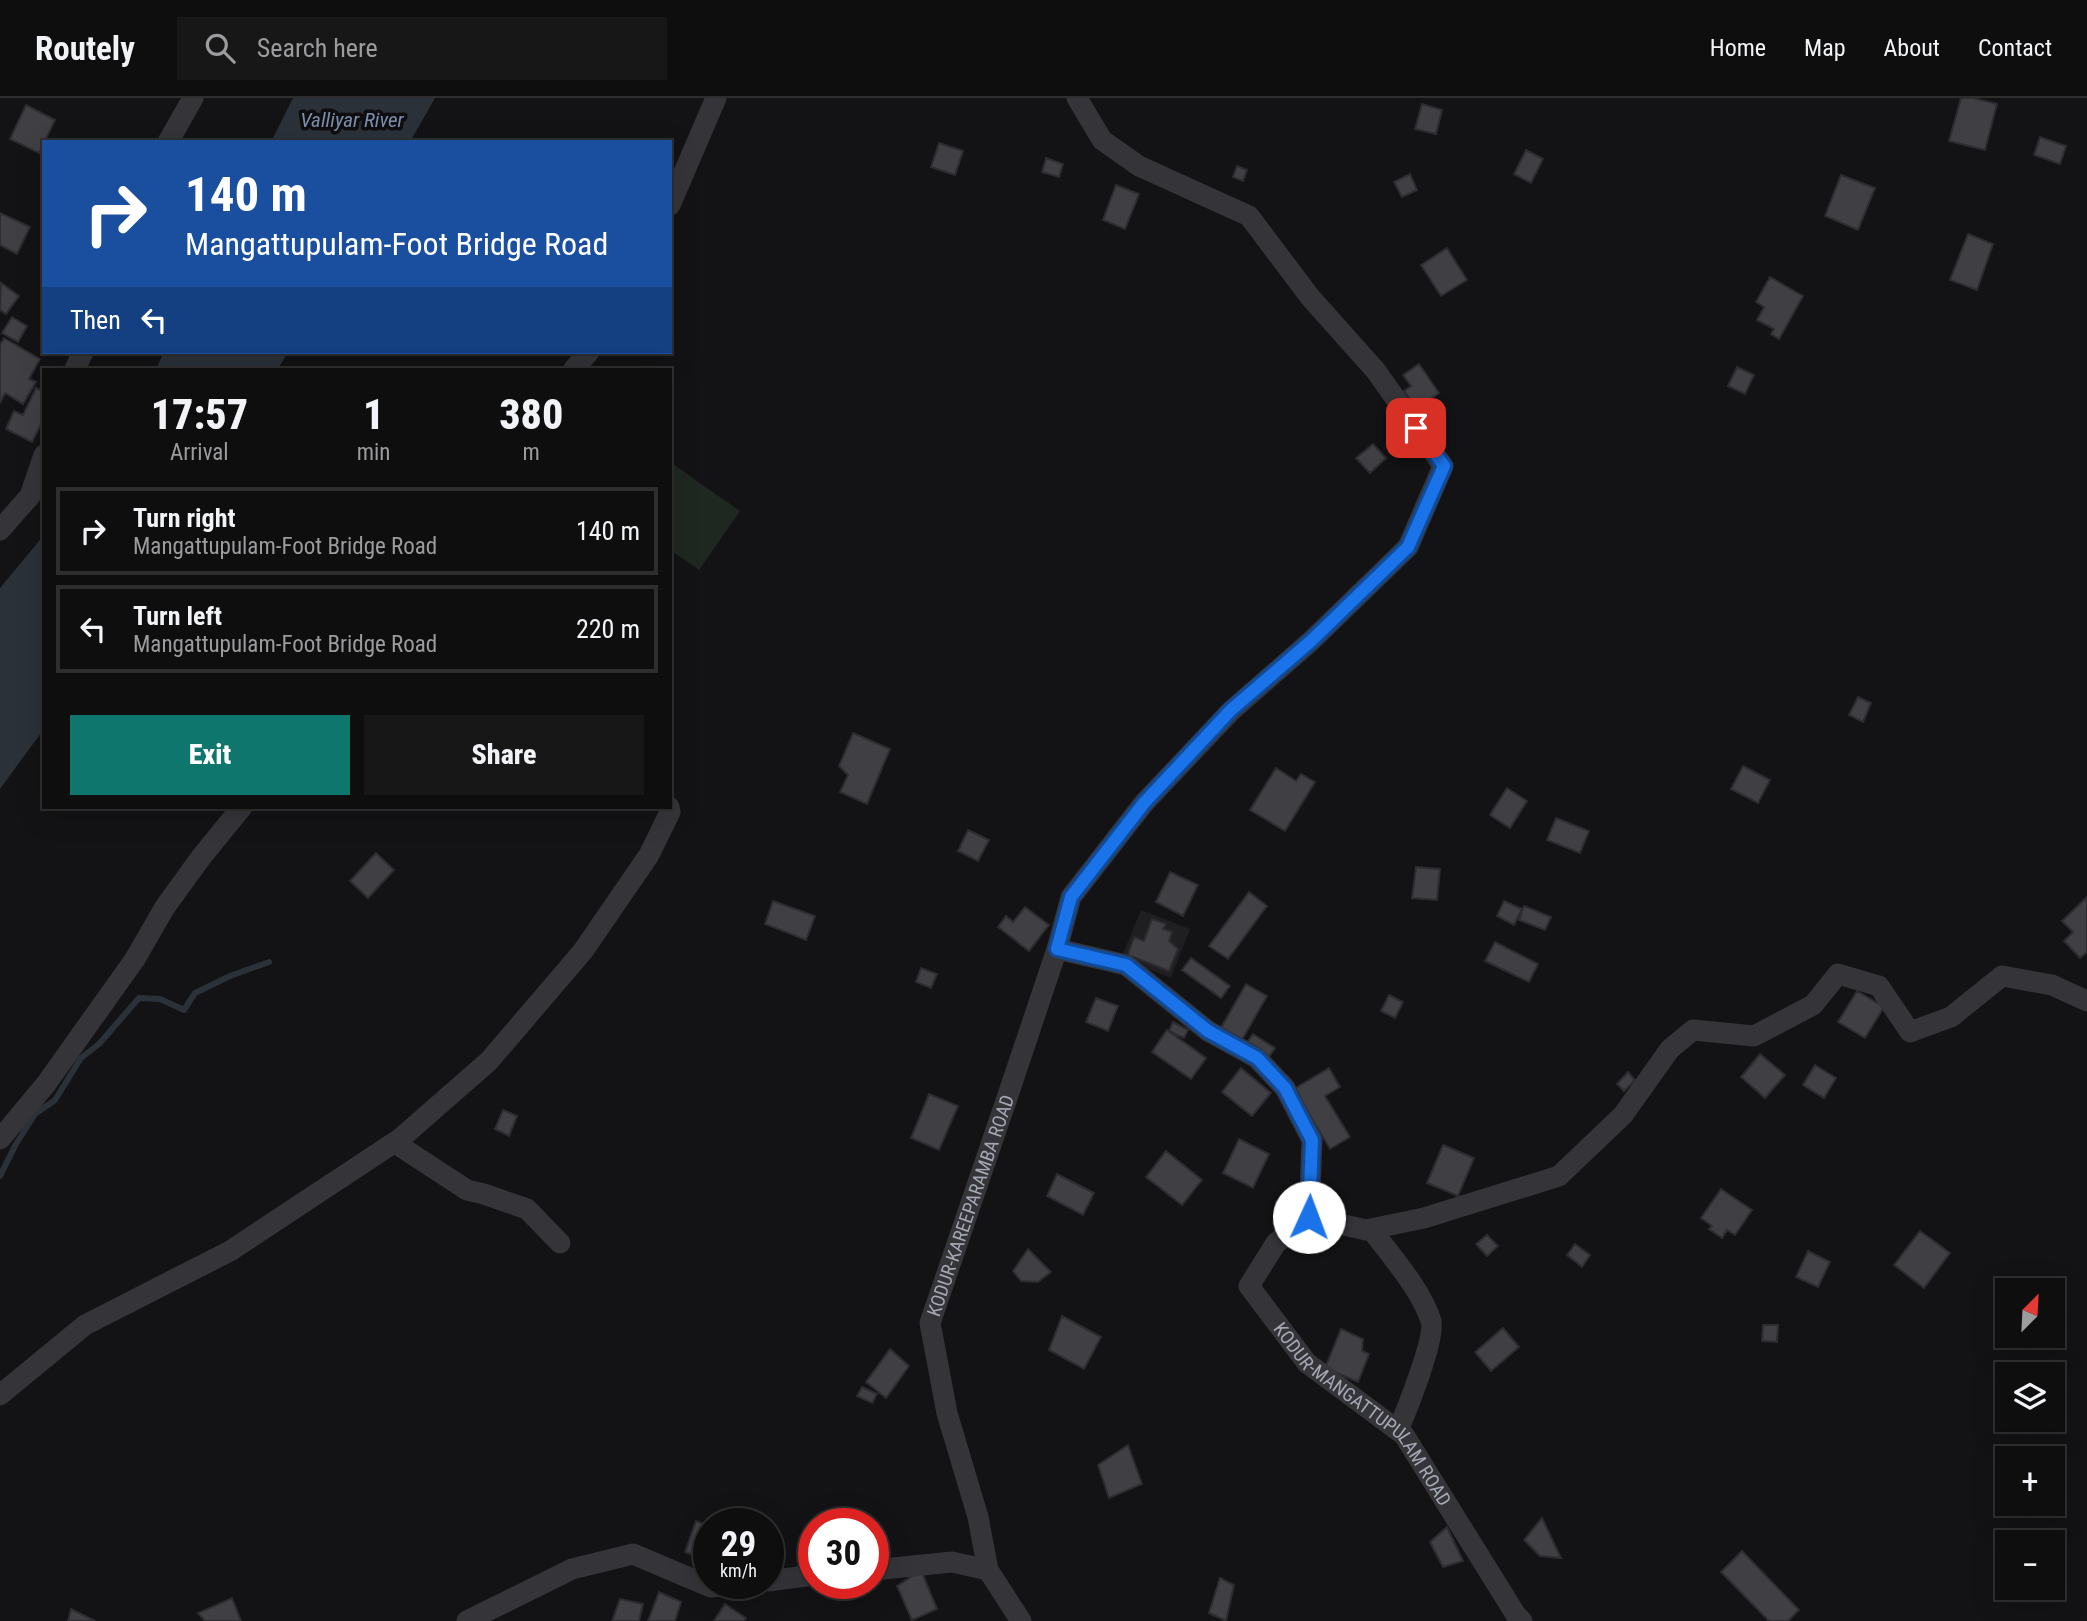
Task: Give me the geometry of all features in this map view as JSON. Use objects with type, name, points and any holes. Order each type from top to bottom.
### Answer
[{"type":"street","points":[[170,140],[193,98]]},
{"type":"street","points":[[672,200],[716,98]]},
{"type":"street","name":"KODUR-KAREEPARAMBA ROAD","points":[[1021,1621],[988,1570],[978,1517],[947,1413],[930,1323],[1057,949],[1071,897],[1144,803],[1231,710],[1311,641],[1408,547],[1444,466],[1373,368],[1310,297],[1249,216],[1139,166],[1102,140],[1077,98]]},
{"type":"street","points":[[575,368],[587,354]]},
{"type":"street","points":[[0,530],[30,496],[42,461]]},
{"type":"street","points":[[0,1139],[46,1084],[135,959],[165,907],[240,809]]},
{"type":"street","points":[[0,1395],[85,1325],[230,1251],[395,1143],[489,1061],[583,950],[649,855],[670,812],[669,809]]},
{"type":"street","points":[[1057,949],[1126,965],[1208,1031],[1257,1058],[1285,1088],[1312,1140],[1309,1217],[1366,1230],[1424,1217],[1559,1176],[1623,1115],[1670,1049],[1693,1030],[1754,1036],[1813,1004],[1838,974],[1879,986],[1910,1032],[1951,1017],[2002,976],[2052,985],[2087,1001]]},
{"type":"street","points":[[395,1143],[467,1190],[527,1209],[560,1242]]},
{"type":"street","name":"KODUR-MANGATTUPULAM ROAD","points":[[1309,1217],[1276,1243],[1249,1286],[1307,1363],[1404,1435],[1522,1621]]},
{"type":"street","points":[[1371,1228],[1418,1294],[1432,1324],[1417,1384],[1398,1430]]},
{"type":"street","points":[[467,1621],[572,1569],[633,1554],[693,1579]]},
{"type":"street","points":[[889,1568],[952,1562],[988,1570]]},
{"type":"shaded area","points":[[672,463],[740,511],[699,570],[672,551]]},
{"type":"shaded area","points":[[1141,910],[1190,929],[1171,978],[1121,958]]},
{"type":"water","name":"Valliyar River","points":[[293,98],[435,98],[411,140],[272,140]]},
{"type":"water","points":[[163,354],[287,354],[279,368],[156,368]]},
{"type":"water","points":[[42,537],[42,732],[0,789],[0,588]]},
{"type":"building","points":[[1961,98],[1997,104],[1985,150],[1949,141]]},
{"type":"building","points":[[1422,104],[1442,110],[1436,134],[1415,129]]},
{"type":"building","points":[[26,105],[55,120],[45,140],[42,140],[39,153],[10,139]]},
{"type":"building","points":[[2040,137],[2066,146],[2060,164],[2034,155]]},
{"type":"building","points":[[939,143],[963,151],[955,175],[931,167]]},
{"type":"building","points":[[1526,150],[1543,159],[1531,183],[1514,174]]},
{"type":"building","points":[[1046,158],[1063,164],[1059,177],[1042,172]]},
{"type":"building","points":[[1237,166],[1247,170],[1243,181],[1233,177]]},
{"type":"building","points":[[1410,174],[1417,190],[1402,197],[1394,182]]},
{"type":"building","points":[[1841,175],[1875,188],[1858,230],[1825,216]]},
{"type":"building","points":[[1116,185],[1139,194],[1125,229],[1103,220]]},
{"type":"building","points":[[0,213],[30,227],[17,254],[0,245]]},
{"type":"building","points":[[1968,234],[1993,244],[1977,290],[1950,280]]},
{"type":"building","points":[[1447,248],[1467,280],[1441,296],[1421,265]]},
{"type":"building","points":[[1770,277],[1803,296],[1779,339],[1771,334],[1774,329],[1757,320],[1764,307],[1756,302]]},
{"type":"building","points":[[1,283],[19,296],[6,314],[0,310]]},
{"type":"building","points":[[12,317],[27,326],[18,342],[2,333]]},
{"type":"building","points":[[4,338],[40,359],[29,379],[36,382],[23,404],[5,393],[0,403],[0,345]]},
{"type":"building","points":[[1419,364],[1439,393],[1417,408],[1404,391],[1411,386],[1403,375]]},
{"type":"building","points":[[1737,367],[1754,375],[1745,394],[1728,386]]},
{"type":"building","points":[[36,388],[42,391],[42,422],[32,442],[6,429],[14,411],[23,415]]},
{"type":"building","points":[[1373,444],[1386,458],[1370,473],[1356,458]]},
{"type":"building","points":[[1858,697],[1871,703],[1863,722],[1849,715]]},
{"type":"building","points":[[853,733],[890,749],[867,804],[840,792],[848,775],[839,766]]},
{"type":"building","points":[[1743,766],[1770,780],[1758,803],[1731,789]]},
{"type":"building","points":[[1276,768],[1296,781],[1301,774],[1315,782],[1285,831],[1250,810]]},
{"type":"building","points":[[1507,788],[1527,801],[1510,828],[1490,815]]},
{"type":"building","points":[[1556,818],[1589,831],[1580,853],[1547,840]]},
{"type":"building","points":[[968,830],[989,840],[978,861],[958,851]]},
{"type":"building","points":[[376,853],[394,870],[368,898],[350,881]]},
{"type":"building","points":[[1416,867],[1440,869],[1437,900],[1412,898]]},
{"type":"building","points":[[1170,872],[1198,885],[1183,916],[1156,902]]},
{"type":"building","points":[[1249,892],[1267,906],[1228,959],[1209,946]]},
{"type":"building","points":[[2087,897],[2087,952],[2080,958],[2064,941],[2073,932],[2062,921]]},
{"type":"building","points":[[773,901],[815,916],[806,940],[765,924]]},
{"type":"building","points":[[1504,901],[1522,909],[1514,925],[1497,916]]},
{"type":"building","points":[[1524,906],[1551,917],[1545,930],[1519,920]]},
{"type":"building","points":[[1025,907],[1049,925],[1029,951],[998,927],[1006,916],[1013,922]]},
{"type":"building","points":[[1152,919],[1166,924],[1163,929],[1172,932],[1169,941],[1178,949],[1169,971],[1128,955],[1134,937],[1144,941]]},
{"type":"building","points":[[1495,942],[1538,964],[1529,982],[1485,961]]},
{"type":"building","points":[[1191,958],[1230,986],[1221,998],[1182,970]]},
{"type":"building","points":[[921,968],[937,974],[931,988],[916,982]]},
{"type":"building","points":[[1246,984],[1267,996],[1239,1045],[1218,1033]]},
{"type":"building","points":[[1857,991],[1884,1007],[1865,1038],[1838,1022]]},
{"type":"building","points":[[1389,995],[1403,1002],[1395,1018],[1381,1011]]},
{"type":"building","points":[[1096,998],[1118,1006],[1108,1031],[1086,1022]]},
{"type":"building","points":[[1173,1022],[1188,1030],[1184,1038],[1169,1031]]},
{"type":"building","points":[[1167,1030],[1206,1058],[1191,1079],[1152,1052]]},
{"type":"building","points":[[1253,1034],[1275,1048],[1266,1061],[1244,1047]]},
{"type":"building","points":[[1760,1054],[1785,1075],[1765,1098],[1741,1077]]},
{"type":"building","points":[[1815,1065],[1836,1078],[1824,1098],[1803,1085]]},
{"type":"building","points":[[1241,1068],[1271,1093],[1252,1116],[1222,1092]]},
{"type":"building","points":[[1329,1068],[1340,1087],[1325,1096],[1350,1137],[1330,1149],[1294,1089]]},
{"type":"building","points":[[1628,1072],[1635,1080],[1624,1091],[1617,1084]]},
{"type":"building","points":[[929,1094],[958,1106],[939,1150],[911,1138]]},
{"type":"building","points":[[503,1110],[517,1116],[509,1136],[495,1129]]},
{"type":"building","points":[[1239,1139],[1269,1154],[1253,1188],[1223,1173]]},
{"type":"building","points":[[1443,1145],[1474,1158],[1458,1196],[1427,1183]]},
{"type":"building","points":[[1166,1151],[1202,1180],[1182,1205],[1146,1177]]},
{"type":"building","points":[[1057,1174],[1094,1193],[1083,1215],[1047,1196]]},
{"type":"building","points":[[1721,1189],[1752,1210],[1735,1235],[1727,1230],[1722,1238],[1709,1229],[1712,1226],[1701,1218]]},
{"type":"building","points":[[1920,1231],[1950,1253],[1924,1288],[1894,1265]]},
{"type":"building","points":[[1487,1235],[1498,1246],[1487,1256],[1476,1244]]},
{"type":"building","points":[[1575,1244],[1590,1255],[1582,1267],[1567,1255]]},
{"type":"building","points":[[1028,1249],[1051,1272],[1038,1282],[1021,1281],[1013,1271]]},
{"type":"building","points":[[1808,1251],[1830,1262],[1818,1287],[1796,1277]]},
{"type":"building","points":[[1062,1316],[1101,1337],[1084,1369],[1049,1350]]},
{"type":"building","points":[[1763,1325],[1778,1325],[1777,1342],[1762,1341]]},
{"type":"building","points":[[1503,1328],[1519,1347],[1491,1371],[1475,1352]]},
{"type":"building","points":[[1341,1329],[1363,1339],[1362,1351],[1369,1354],[1358,1382],[1325,1368]]},
{"type":"building","points":[[890,1349],[909,1366],[886,1398],[866,1382]]},
{"type":"building","points":[[862,1387],[877,1394],[872,1403],[857,1396]]},
{"type":"building","points":[[1128,1445],[1142,1484],[1109,1498],[1098,1465]]},
{"type":"building","points":[[1542,1518],[1561,1558],[1540,1556],[1524,1540]]},
{"type":"building","points":[[1447,1527],[1463,1561],[1443,1567],[1430,1542]]},
{"type":"building","points":[[693,1529],[693,1555],[685,1552]]},
{"type":"building","points":[[1742,1551],[1799,1610],[1788,1621],[1769,1621],[1721,1572]]},
{"type":"building","points":[[921,1570],[937,1609],[912,1620],[897,1586]]},
{"type":"building","points":[[1220,1578],[1234,1585],[1226,1621],[1209,1613]]},
{"type":"building","points":[[659,1592],[681,1602],[675,1621],[648,1621]]},
{"type":"building","points":[[232,1598],[241,1621],[205,1621],[198,1613]]},
{"type":"building","points":[[620,1599],[643,1604],[639,1621],[612,1621]]},
{"type":"building","points":[[725,1604],[746,1618],[744,1621],[714,1621]]},
{"type":"building","points":[[71,1609],[95,1621],[68,1621]]},
{"type":"waterway","points":[[0,1176],[35,1114],[55,1100],[81,1058],[99,1044],[139,998],[160,999],[184,1010],[195,993],[230,976],[269,962]]},
{"type":"route","points":[[1309,1217],[1312,1140],[1285,1088],[1257,1058],[1208,1031],[1126,965],[1057,949],[1071,897],[1144,803],[1231,710],[1311,641],[1408,547],[1444,466],[1416,428]]}]
